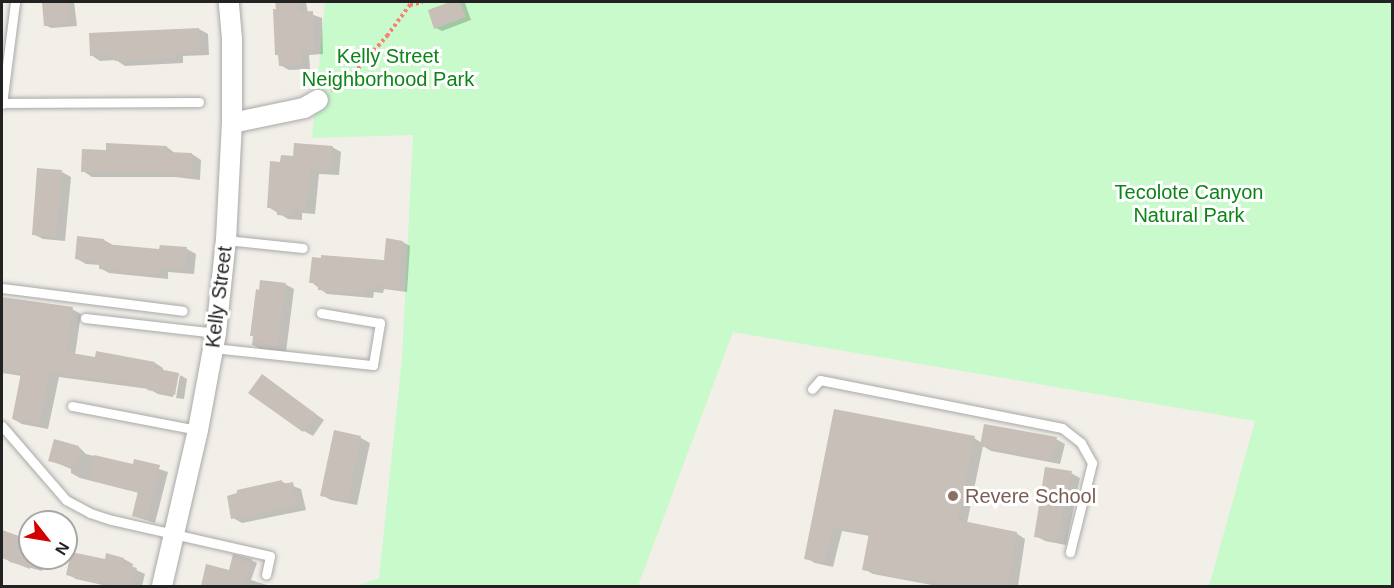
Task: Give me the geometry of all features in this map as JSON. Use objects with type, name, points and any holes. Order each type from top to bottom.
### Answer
[{"type":"street","name":"Kelly Street","points":[[162,586],[198,430],[215,340],[226,240],[232,123],[232,39],[229,2]]},
{"type":"street","points":[[232,123],[295,110],[318,100]]},
{"type":"lane","points":[[15,2],[2,103],[199,102]]},
{"type":"lane","points":[[226,240],[303,248]]},
{"type":"lane","points":[[2,288],[183,311]]},
{"type":"lane","points":[[85,318],[373,364],[380,323],[321,313]]},
{"type":"lane","points":[[812,389],[820,380],[1062,428],[1082,443],[1092,463],[1070,552]]},
{"type":"lane","points":[[72,406],[198,430]]},
{"type":"lane","points":[[2,426],[66,500],[90,513],[270,556],[266,575]]},
{"type":"path","points":[[318,100],[354,73],[387,36],[411,3],[423,2]]},
{"type":"green space","name":"Tecolote Canyon Natural Park","points":[[325,2],[1392,2],[1392,586],[1209,586],[1255,421],[733,332],[638,586],[357,586],[379,578],[402,358],[413,135],[312,138]]},
{"type":"building","points":[[42,2],[67,2],[71,23],[44,26]]},
{"type":"building","points":[[275,2],[299,2],[299,12],[313,11],[315,50],[301,51],[302,64],[279,66],[278,55],[275,55],[273,9],[276,9]]},
{"type":"building","points":[[450,2],[460,2],[466,17],[434,29],[428,10]]},
{"type":"building","points":[[199,28],[200,51],[175,52],[175,58],[115,61],[114,55],[90,56],[89,33]]},
{"type":"building","points":[[106,143],[167,146],[167,152],[192,153],[192,176],[165,173],[81,172],[82,149],[106,150]]},
{"type":"building","points":[[294,143],[333,146],[331,170],[311,169],[305,210],[293,209],[293,216],[277,215],[277,208],[267,208],[270,161],[280,162],[281,155],[293,156]]},
{"type":"building","points":[[37,168],[62,170],[56,237],[32,235]]},
{"type":"building","points":[[77,236],[104,239],[104,244],[159,249],[160,245],[187,247],[185,270],[159,268],[159,275],[99,269],[99,262],[75,259]]},
{"type":"building","points":[[386,238],[403,241],[399,289],[376,286],[376,289],[366,288],[366,295],[318,290],[318,283],[309,283],[312,257],[321,258],[321,255],[384,260]]},
{"type":"building","points":[[260,280],[286,283],[277,348],[252,345],[253,336],[250,336],[256,289],[259,290]]},
{"type":"building","points":[[2,297],[73,307],[66,352],[95,357],[96,351],[155,362],[154,368],[179,373],[175,395],[147,390],[148,386],[50,373],[39,425],[12,419],[21,373],[2,370]]},
{"type":"building","points":[[262,374],[316,414],[303,432],[248,393]]},
{"type":"building","points":[[834,409],[975,436],[958,520],[1017,532],[1008,586],[950,586],[862,570],[869,533],[833,527],[824,563],[804,559]]},
{"type":"building","points":[[984,424],[1057,437],[1051,460],[980,446]]},
{"type":"building","points":[[334,430],[361,436],[348,501],[320,496]]},
{"type":"building","points":[[54,439],[79,446],[78,450],[81,451],[74,468],[48,461]]},
{"type":"building","points":[[94,455],[133,464],[134,459],[160,465],[147,520],[132,516],[138,491],[88,479]]},
{"type":"building","points":[[1045,467],[1072,471],[1057,541],[1034,537]]},
{"type":"building","points":[[282,480],[283,484],[293,482],[297,505],[231,519],[227,496],[237,493],[237,490]]},
{"type":"building","points":[[2,530],[18,536],[18,564],[2,558]]},
{"type":"building","points":[[78,553],[105,559],[106,553],[124,558],[123,564],[137,568],[132,586],[109,586],[66,575],[67,570],[78,570]]},
{"type":"building","points":[[233,554],[252,559],[243,586],[201,586],[206,564],[229,570]]},
{"type":"place","name":"Revere School","points":[[953,496]]},
{"type":"park label","name":"Kelly Street Neighborhood Park","points":[[388,68]]}]
